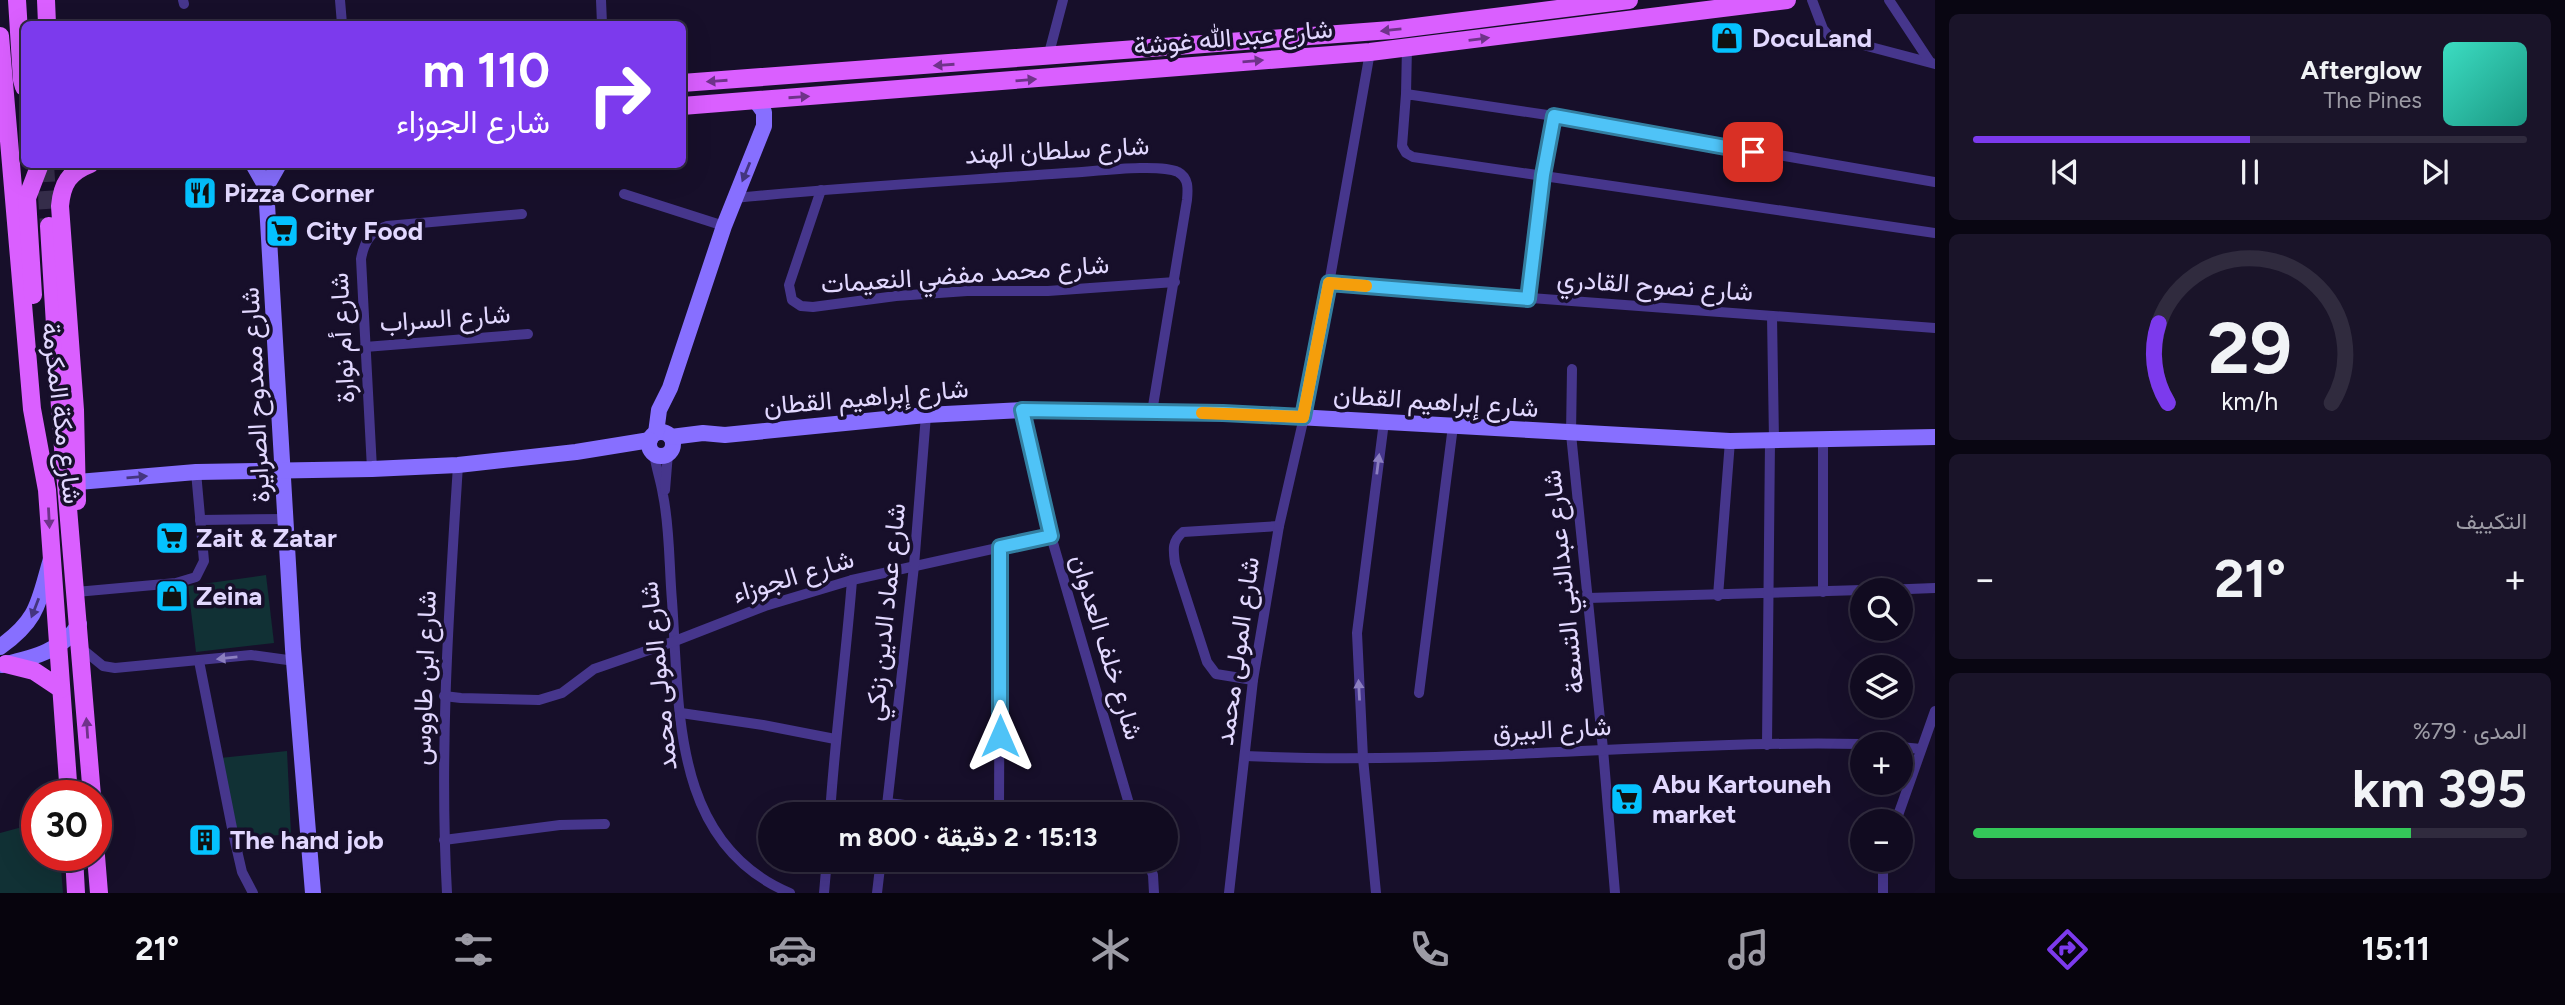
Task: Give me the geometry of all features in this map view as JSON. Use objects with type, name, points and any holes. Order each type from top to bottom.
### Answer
[{"type":"main road","points":[[17,0],[21,64]]},
{"type":"main road","points":[[35,0],[36,21]]},
{"type":"main road","points":[[46,0],[47,21]]},
{"type":"main road","name":"شارع عبد الله غوشة","points":[[686,83],[1391,30],[1629,0]]},
{"type":"main road","name":"شارع عبد الله غوشة","points":[[686,106],[1370,52],[1787,0]]},
{"type":"main road","name":"شارع مكة المكرمة","points":[[0,36],[32,409],[47,488],[68,780]]},
{"type":"main road","points":[[3,84],[21,98]]},
{"type":"main road","points":[[38,168],[27,198],[27,216],[47,488]]},
{"type":"main road","points":[[73,556],[78,482],[60,206],[62,188],[67,178],[80,168]]},
{"type":"main road","points":[[27,216],[43,201],[60,206]]},
{"type":"main road","name":"شارع مكة المكرمة","points":[[49,226],[61,424],[91,780]]},
{"type":"main road","points":[[3,665],[34,671],[61,690]]},
{"type":"main road","points":[[75,871],[76,893]]},
{"type":"main road","points":[[97,871],[99,893]]},
{"type":"street","points":[[340,0],[342,21]]},
{"type":"street","points":[[601,0],[602,21]]},
{"type":"street","points":[[1048,57],[1063,0]]},
{"type":"street","points":[[1812,0],[1823,29],[1829,36],[1932,63]]},
{"type":"street","points":[[1889,0],[1932,63]]},
{"type":"street","points":[[1406,47],[1402,146],[1406,153],[1413,157],[1935,233]]},
{"type":"street","name":"شارع المولى محمد","points":[[1229,893],[1253,680],[1279,526],[1329,283],[1370,52]]},
{"type":"street","points":[[1406,94],[1554,116],[1935,182]]},
{"type":"street","points":[[661,444],[670,388],[724,226],[764,127],[764,113],[756,101]]},
{"type":"street","points":[[1528,299],[1543,175],[1554,116]]},
{"type":"street","name":"شارع ممدوح الصرايرة","points":[[255,168],[266,187],[295,661],[313,893]]},
{"type":"street","points":[[266,187],[277,168]]},
{"type":"street","name":"شارع سلطان الهند","points":[[735,198],[1105,171],[1176,171],[1184,176],[1188,186],[1175,282],[1152,412]]},
{"type":"street","name":"شارع محمد مفضي النعيمات","points":[[821,190],[789,285],[792,300],[801,306],[955,292],[1048,291],[1175,282]]},
{"type":"street","points":[[624,194],[724,226]]},
{"type":"street","name":"شارع أم نوارة","points":[[372,470],[361,259],[363,246],[378,229],[522,214]]},
{"type":"street","name":"شارع نصوح القادري","points":[[1329,283],[1935,328]]},
{"type":"street","points":[[1767,745],[1772,316]]},
{"type":"street","name":"شارع السراب","points":[[365,347],[528,334]]},
{"type":"street","name":"شارع عبدالنبي التسعة","points":[[1572,369],[1571,434],[1615,893]]},
{"type":"street","name":"شارع إبراهيم القطان","points":[[78,482],[196,472],[372,470],[458,465],[603,449],[702,443],[725,435],[926,415],[1022,410],[1303,417],[1730,441],[1935,438]]},
{"type":"street","name":"شارع خلف العدوان","points":[[1022,410],[1051,536],[1129,802]]},
{"type":"street","name":"شارع عماد الدين زنكي","points":[[888,802],[914,566],[926,415]]},
{"type":"street","points":[[1376,893],[1363,758],[1357,633],[1384,422]]},
{"type":"street","points":[[1419,692],[1453,426]]},
{"type":"street","points":[[1823,439],[1823,592]]},
{"type":"street","points":[[1718,596],[1730,441]]},
{"type":"street","name":"شارع المولى محمد","points":[[661,444],[681,713],[696,795],[710,824],[743,865],[766,883],[790,893]]},
{"type":"street","name":"شارع ابن طاووس","points":[[447,893],[444,840],[444,696],[458,465]]},
{"type":"street","points":[[76,592],[176,583],[196,577],[204,561],[196,472]]},
{"type":"street","points":[[201,520],[286,519]]},
{"type":"street","points":[[1253,680],[1216,674],[1207,663],[1175,563],[1173,548],[1176,538],[1183,531],[1279,526]]},
{"type":"street","name":"شارع الجوزاء","points":[[444,696],[540,700],[562,693],[594,669],[765,606],[852,580],[1051,536]]},
{"type":"street","points":[[999,802],[1000,547]]},
{"type":"street","points":[[0,647],[24,628],[35,613],[51,557]]},
{"type":"street","points":[[831,802],[852,580]]},
{"type":"street","points":[[1913,589],[1935,588]]},
{"type":"street","points":[[1588,598],[1850,591]]},
{"type":"street","points":[[3,665],[58,646],[70,637],[79,624]]},
{"type":"street","points":[[81,648],[103,666],[115,668],[251,655],[295,661]]},
{"type":"street","points":[[199,661],[242,872],[253,893]]},
{"type":"street","points":[[681,713],[835,739]]},
{"type":"street","points":[[1900,809],[1934,718]]},
{"type":"street","name":"شارع البيرق","points":[[1245,756],[1363,758],[1527,754],[1603,749],[1850,744]]},
{"type":"street","points":[[1913,749],[1921,750]]},
{"type":"street","points":[[444,840],[560,825],[605,824]]},
{"type":"street","points":[[824,893],[826,872]]},
{"type":"street","points":[[877,893],[879,872]]},
{"type":"street","points":[[1152,872],[1154,893]]},
{"type":"street","points":[[1883,872],[1883,893]]},
{"type":"green space","points":[[266,575],[274,643],[196,652],[188,586]]},
{"type":"green space","points":[[287,751],[291,834],[235,839],[220,758]]},
{"type":"green space","points":[[21,827],[21,871],[61,871],[63,893],[0,893],[0,833]]},
{"type":"tunnel","points":[[45,168],[49,226]]},
{"type":"slow traffic","points":[[1202,413],[1303,417],[1329,283],[1366,286]]},
{"type":"place","name":"DocuLand","points":[[1727,38]]},
{"type":"place","name":"Pizza Corner","points":[[200,193]]},
{"type":"place","name":"City Food","points":[[282,231]]},
{"type":"place","name":"Zait & Zatar","points":[[172,538]]},
{"type":"place","name":"Zeina","points":[[172,596]]},
{"type":"place","name":"Abu Kartouneh market","points":[[1627,799]]},
{"type":"place","name":"The hand job","points":[[205,840]]},
{"type":"route","points":[[1000,736],[1000,547],[1051,536],[1022,410],[1303,417],[1329,283],[1528,299],[1543,175],[1554,116],[1753,152]]}]
